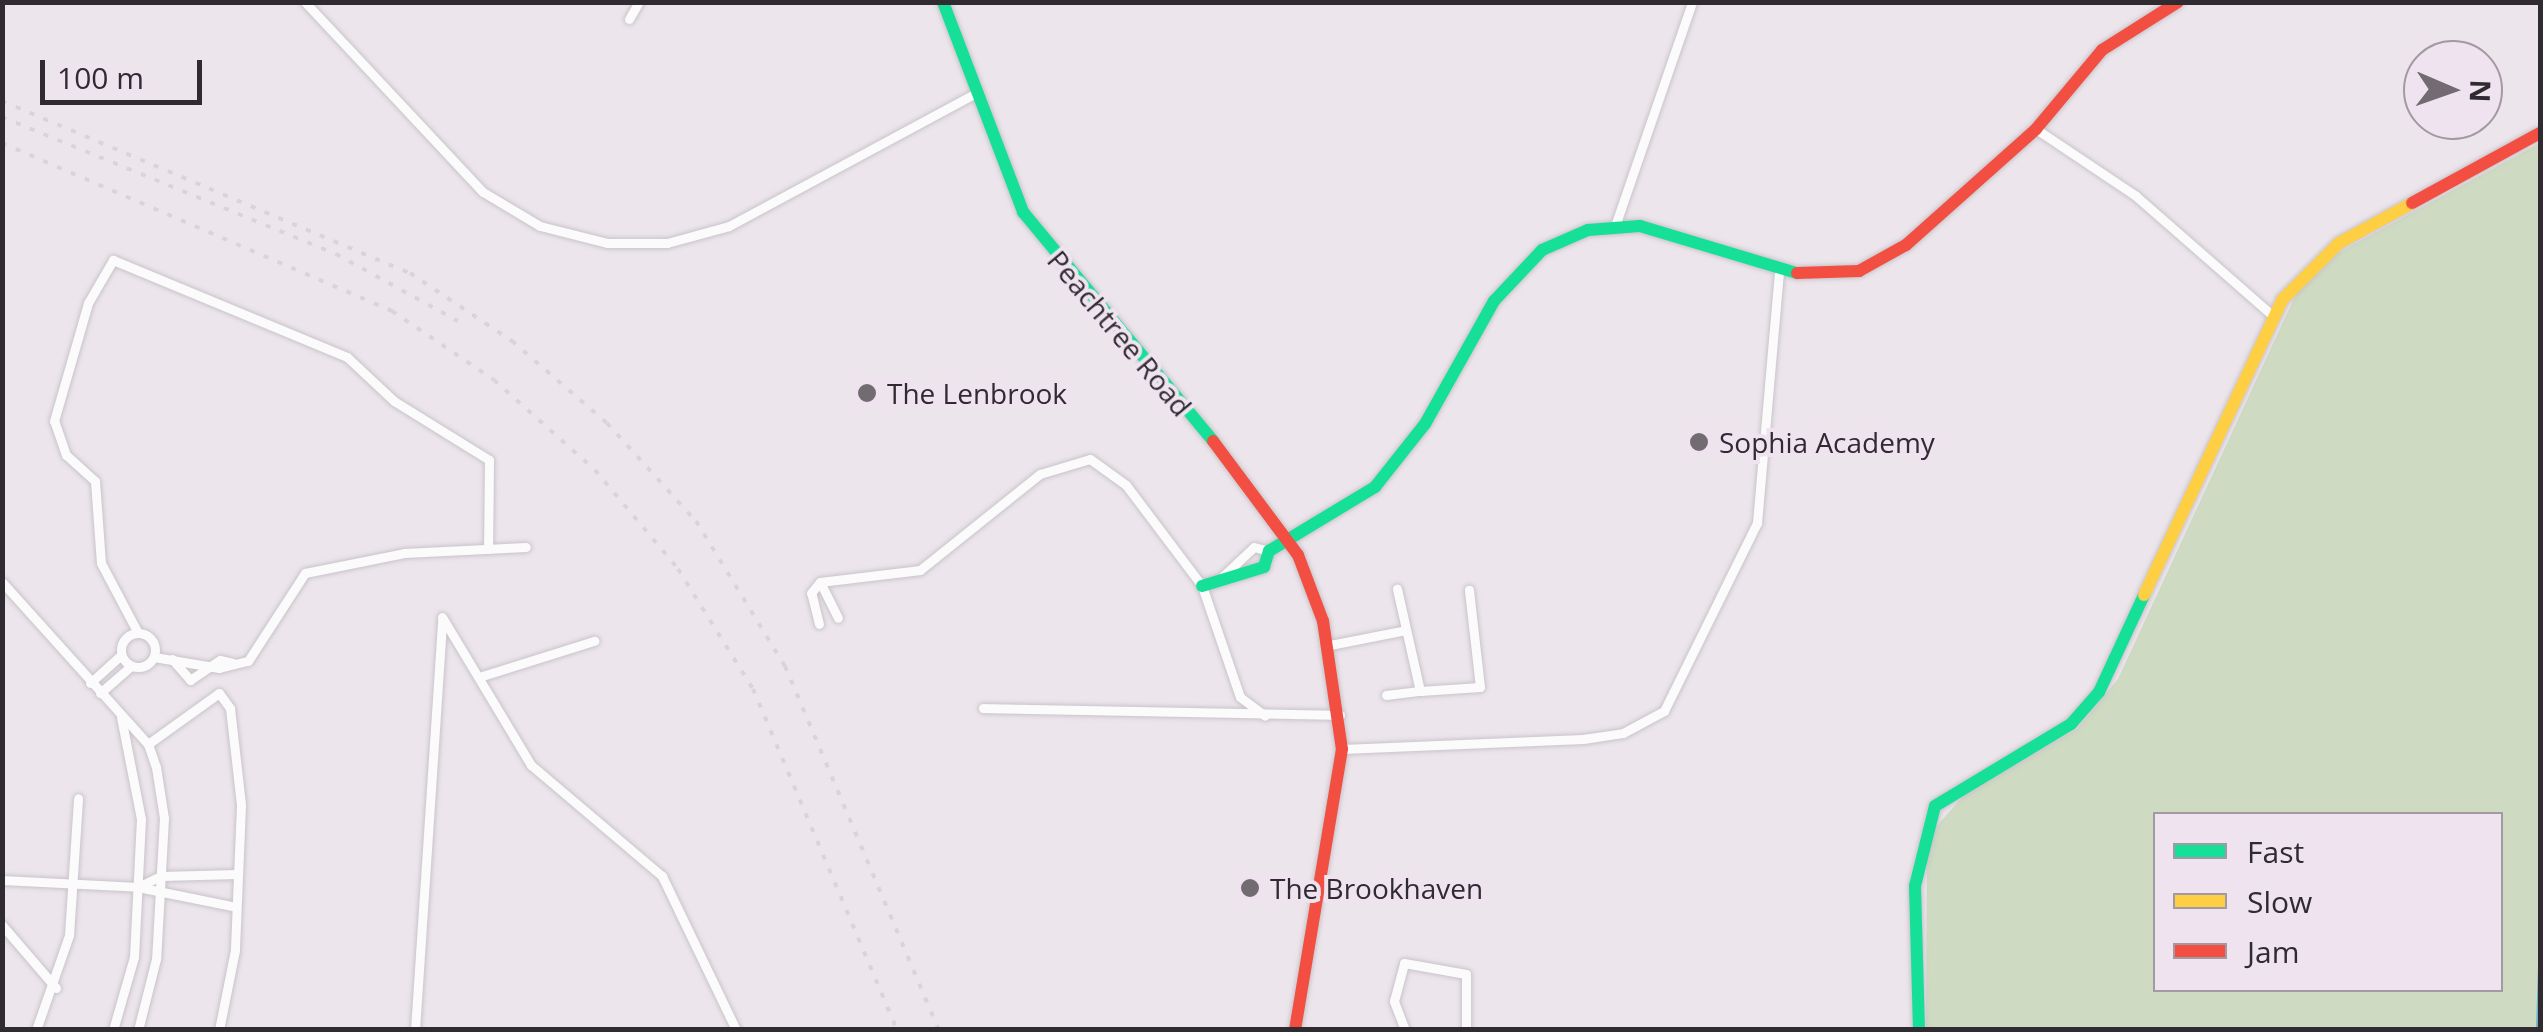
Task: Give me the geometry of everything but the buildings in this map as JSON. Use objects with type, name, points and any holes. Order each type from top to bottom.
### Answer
[{"type":"main road","name":"Peachtree Road","points":[[944,2],[1015,196],[1043,241],[1289,539],[1330,645],[1342,749],[1295,1030]]},
{"type":"main road","points":[[1202,586],[1223,576],[1240,580],[1264,566],[1269,551],[1349,508],[1398,463],[1522,266],[1564,238],[1615,226],[1664,231],[1779,274],[1833,278],[1884,260],[2036,129],[2102,50],[2178,2]]},
{"type":"main road","points":[[1919,1030],[1915,886],[1924,827],[1935,806],[2071,724],[2100,692],[2272,315],[2339,243],[2540,133]]},
{"type":"street","points":[[321,2],[308,6],[483,192],[540,226],[607,243],[667,243],[729,226],[976,93]]},
{"type":"street","points":[[630,19],[639,2]]},
{"type":"street","points":[[1615,226],[1692,2]]},
{"type":"street","points":[[2036,129],[2136,196],[2272,315]]},
{"type":"street","points":[[154,657],[153,640],[138,632],[100,563],[96,481],[66,455],[54,421],[88,303],[113,260],[347,357],[394,401],[489,460],[488,549]]},
{"type":"street","points":[[1342,749],[1582,738],[1623,733],[1664,712],[1756,523],[1779,274]]},
{"type":"street","points":[[819,624],[811,593],[820,582],[920,570],[1040,474],[1090,459],[1126,485],[1202,586],[1240,697],[1265,716]]},
{"type":"street","points":[[100,693],[131,666],[154,657],[236,664],[269,638],[306,573],[526,547]]},
{"type":"street","points":[[1223,576],[1254,547],[1269,551]]},
{"type":"street","points":[[2,582],[148,744],[162,792],[161,876],[156,960],[138,1030]]},
{"type":"street","points":[[820,582],[838,618]]},
{"type":"street","points":[[1397,589],[1420,691]]},
{"type":"street","points":[[1386,694],[1480,687],[1468,590]]},
{"type":"street","points":[[815,612],[834,606]]},
{"type":"street","points":[[415,1030],[442,617],[531,765],[662,876],[736,1030]]},
{"type":"street","points":[[1330,645],[1406,630]]},
{"type":"street","points":[[90,683],[122,655],[124,640],[138,632]]},
{"type":"street","points":[[479,676],[594,641]]},
{"type":"street","points":[[122,655],[131,666]]},
{"type":"street","points":[[172,659],[190,680],[213,664]]},
{"type":"street","points":[[148,744],[219,693],[238,738],[236,907],[219,1030]]},
{"type":"street","points":[[984,708],[1340,716]]},
{"type":"street","points":[[113,1030],[134,957],[141,795],[120,714]]},
{"type":"street","points":[[36,1030],[56,988],[72,881],[78,798]]},
{"type":"street","points":[[138,887],[161,876],[237,874]]},
{"type":"street","points":[[2,880],[138,887],[159,898],[236,907]]},
{"type":"street","points":[[2,925],[56,988]]},
{"type":"street","points":[[1406,1030],[1394,1000],[1404,962],[1466,974],[1466,1030]]},
{"type":"green space","points":[[2540,143],[2540,1029],[1926,1030],[1927,837],[1966,793],[2077,729],[2118,679],[2296,294],[2334,255]]},
{"type":"waterway","points":[[2538,1030],[2540,967]]},
{"type":"railway","points":[[2,101],[410,273],[512,341],[607,423],[696,521],[785,666],[939,1030]]},
{"type":"railway","points":[[2,117],[336,254],[458,321]]},
{"type":"railway","points":[[2,143],[392,311],[494,380],[595,470],[678,569],[753,689],[897,1030]]},
{"type":"traffic: fast","points":[[943,2],[1023,212],[1213,441]]},
{"type":"traffic: fast","points":[[1202,586],[1264,567],[1269,551],[1375,487],[1425,424],[1494,301],[1542,250],[1588,230],[1640,226],[1797,273]]},
{"type":"traffic: fast","points":[[1919,1030],[1915,886],[1935,806],[2071,724],[2099,692],[2144,595]]},
{"type":"traffic: slow","points":[[2144,595],[2282,300],[2339,243],[2412,203]]},
{"type":"traffic: jam","points":[[1797,273],[1859,271],[1906,245],[2036,129],[2102,50],[2178,2]]},
{"type":"traffic: jam","points":[[2412,203],[2540,133]]},
{"type":"traffic: jam","points":[[1213,441],[1298,555],[1323,621],[1342,749],[1295,1030]]},
{"type":"place","name":"The Lenbrook","points":[[867,393]]},
{"type":"place","name":"Sophia Academy","points":[[1699,442]]},
{"type":"place","name":"The Brookhaven","points":[[1250,888]]}]
